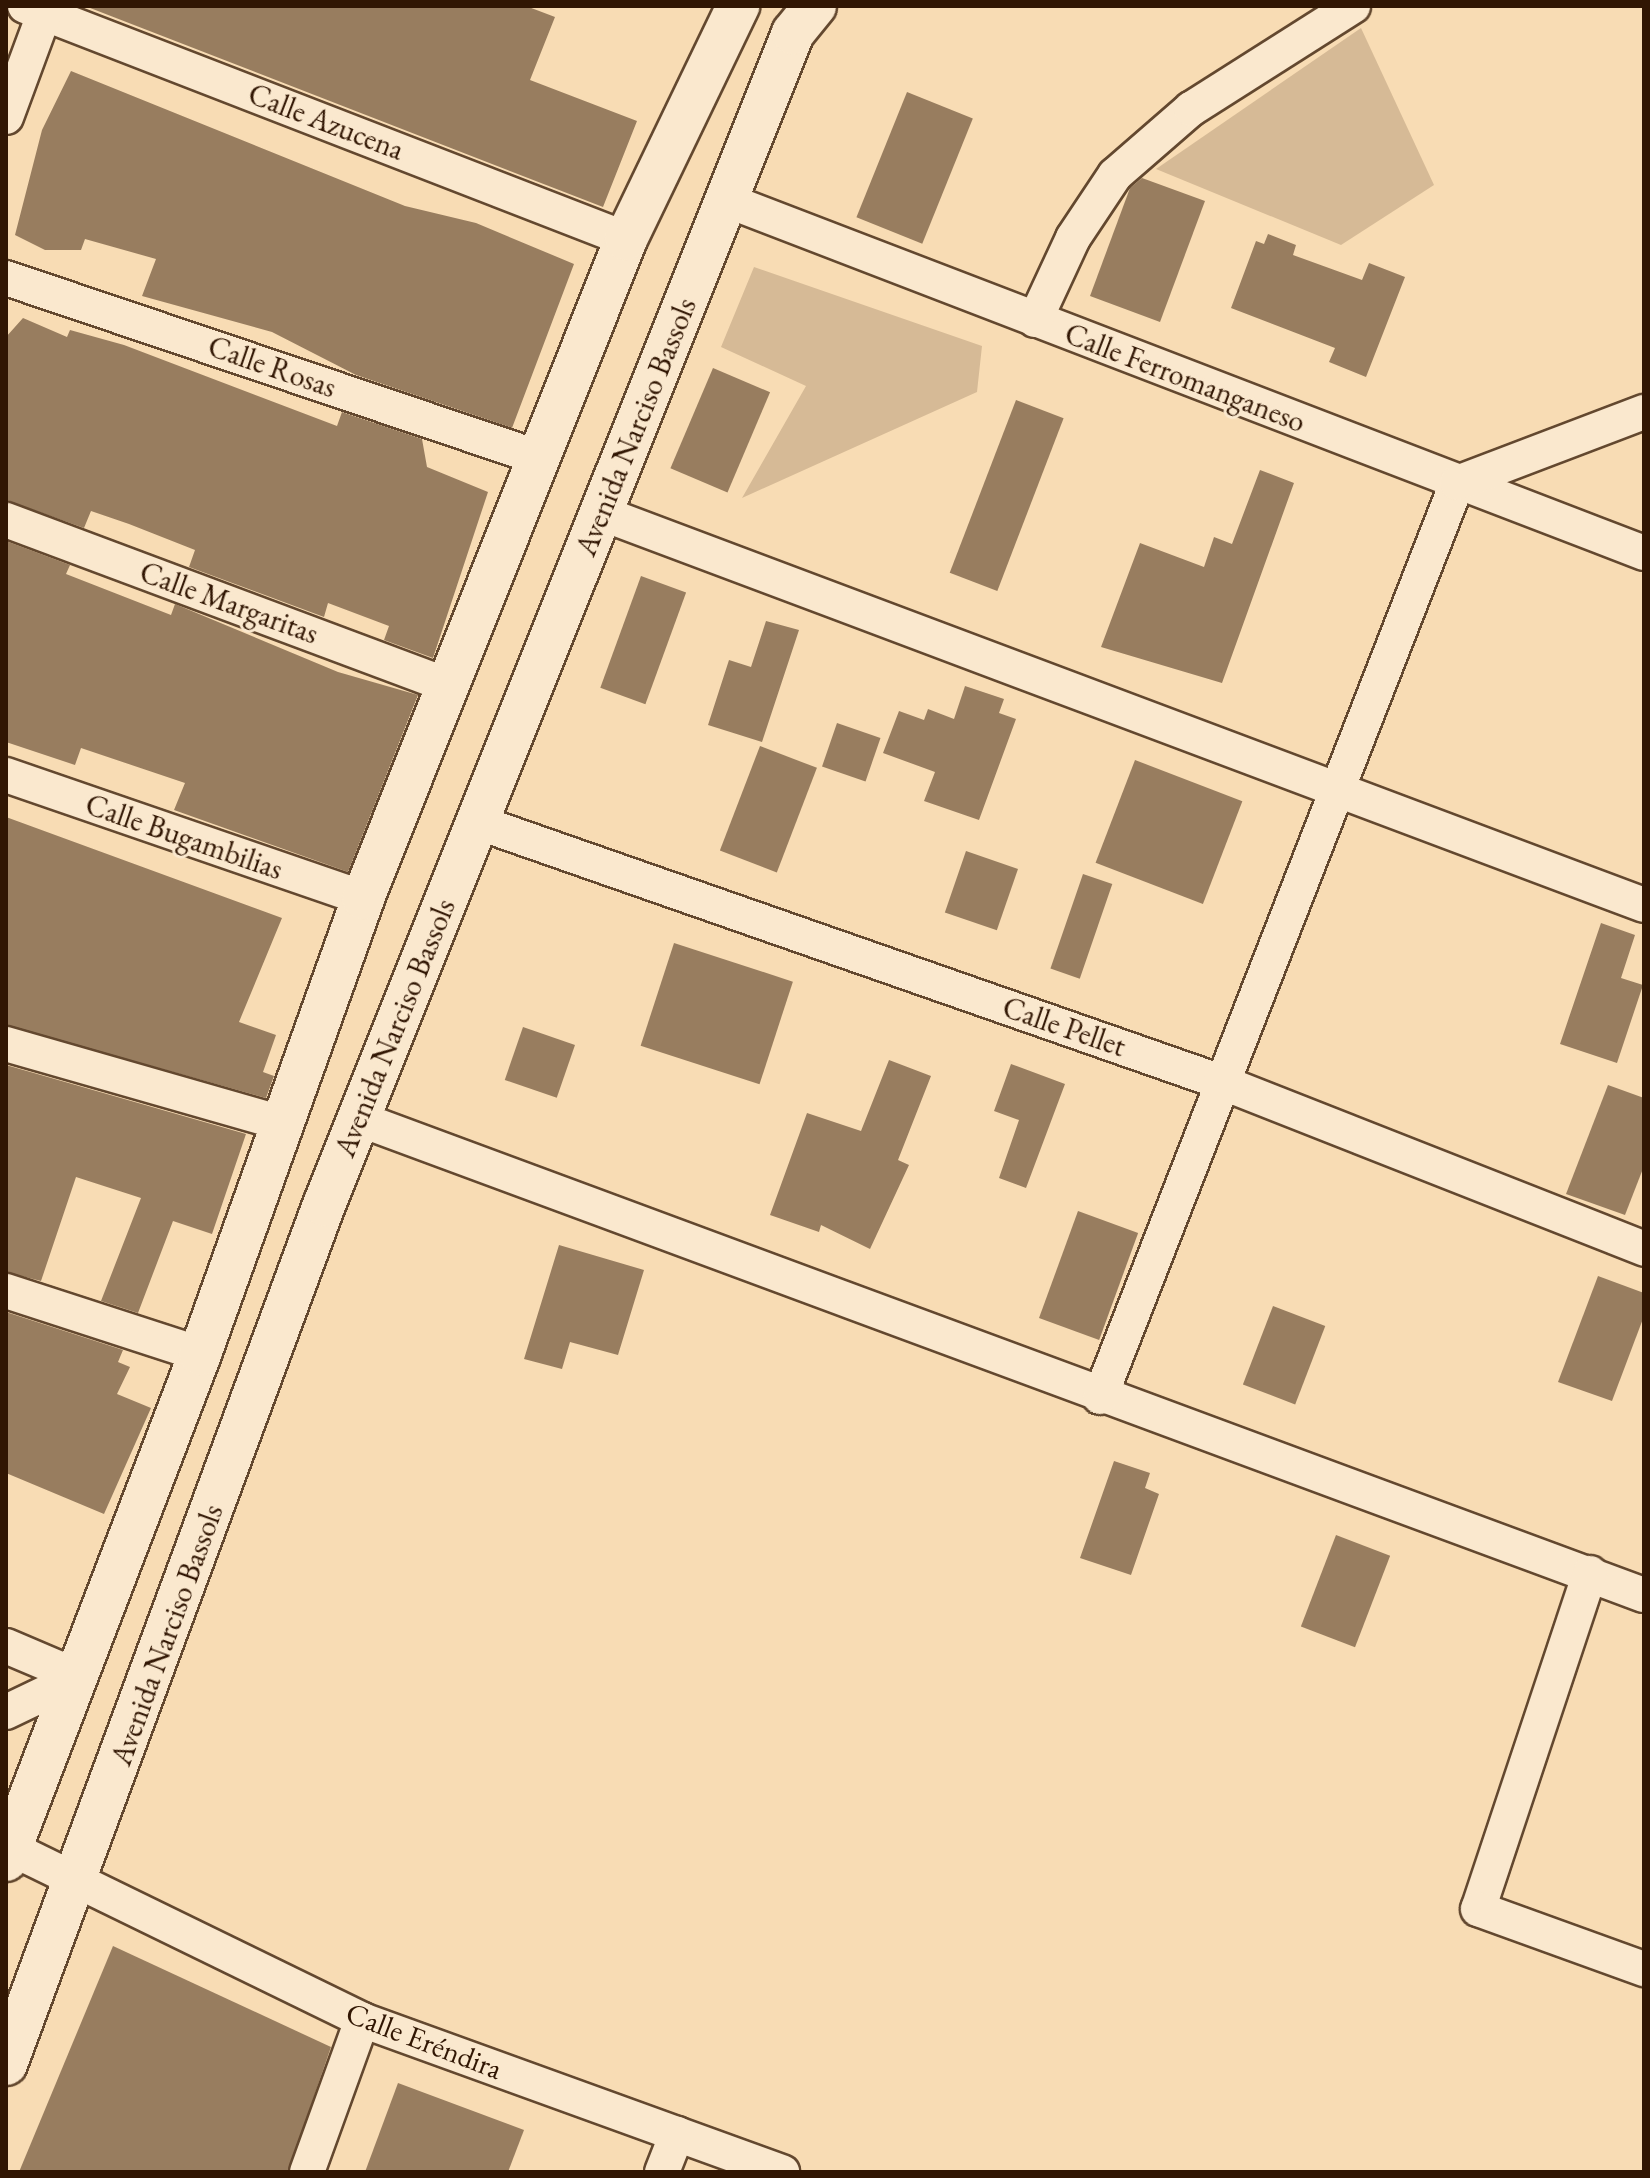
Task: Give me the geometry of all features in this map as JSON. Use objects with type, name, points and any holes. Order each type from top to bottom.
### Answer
[{"type":"street","points":[[8,1854],[79,1677],[200,1354],[278,1122],[363,898],[451,686],[537,457],[626,239],[738,6]]},
{"type":"street","name":"Avenida Narciso Bassols","points":[[6,2064],[78,1882],[359,1119],[793,33],[815,6]]},
{"type":"street","points":[[1035,320],[1073,238],[1115,175],[1191,109],[1353,6]]},
{"type":"street","points":[[6,117],[39,8]]},
{"type":"street","name":"Calle Azucena","points":[[39,8],[626,239]]},
{"type":"street","name":"Calle Ferromanganeso","points":[[726,200],[1644,553]]},
{"type":"street","name":"Calle Rosas","points":[[6,278],[537,457]]},
{"type":"street","points":[[1100,1397],[1334,787],[1457,483],[1644,412]]},
{"type":"street","points":[[601,513],[1644,905]]},
{"type":"street","name":"Calle Margaritas","points":[[6,520],[451,686]]},
{"type":"street","name":"Calle Bugambilias","points":[[6,775],[363,898]]},
{"type":"street","name":"Calle Pellet","points":[[477,822],[1221,1082],[1644,1249]]},
{"type":"street","points":[[6,1044],[278,1122]]},
{"type":"street","points":[[359,1119],[1100,1397],[1644,1595]]},
{"type":"street","points":[[6,1291],[200,1354]]},
{"type":"street","points":[[1590,1573],[1478,1909],[1644,1969]]},
{"type":"street","points":[[6,1646],[79,1677]]},
{"type":"street","points":[[6,1712],[79,1677]]},
{"type":"street","name":"Calle Eréndira","points":[[8,1854],[78,1882],[362,2020],[782,2172]]},
{"type":"street","points":[[307,2172],[362,2020]]},
{"type":"street","points":[[662,2172],[677,2134]]},
{"type":"shaded area","points":[[1361,28],[1434,185],[1341,245],[1156,169]]},
{"type":"shaded area","points":[[754,267],[982,346],[977,392],[742,498],[806,386],[721,347]]},
{"type":"building","points":[[85,6],[526,6],[555,17],[530,80],[637,121],[603,207]]},
{"type":"building","points":[[71,71],[405,206],[476,223],[574,264],[512,428],[356,375],[272,332],[142,296],[156,259],[85,239],[81,250],[45,250],[15,235],[42,130]]},
{"type":"building","points":[[907,92],[973,119],[922,244],[856,217]]},
{"type":"building","points":[[1142,178],[1205,201],[1160,322],[1090,296],[1130,188]]},
{"type":"building","points":[[1268,234],[1296,245],[1293,255],[1362,280],[1369,263],[1405,277],[1366,377],[1329,362],[1335,348],[1231,308],[1256,241],[1264,244]]},
{"type":"building","points":[[23,318],[67,337],[70,330],[124,345],[337,426],[342,412],[422,439],[427,467],[488,492],[433,658],[384,640],[389,626],[328,603],[324,617],[189,567],[195,550],[129,524],[91,511],[84,528],[6,500],[6,337]]},
{"type":"building","points":[[713,368],[770,392],[727,493],[670,468]]},
{"type":"building","points":[[1016,400],[1064,418],[997,591],[950,573]]},
{"type":"building","points":[[1260,470],[1294,483],[1222,683],[1101,647],[1140,543],[1204,567],[1214,537],[1232,544]]},
{"type":"building","points":[[6,541],[70,565],[66,574],[171,615],[175,604],[338,672],[418,695],[348,872],[174,810],[185,783],[81,748],[75,765],[6,742]]},
{"type":"building","points":[[641,576],[686,592],[645,704],[600,688]]},
{"type":"building","points":[[766,621],[799,630],[762,742],[708,725],[729,660],[751,667]]},
{"type":"building","points":[[965,686],[1004,699],[999,713],[1016,719],[979,820],[924,801],[935,772],[883,753],[899,711],[924,720],[928,709],[954,719]]},
{"type":"building","points":[[837,723],[880,738],[866,781],[822,766]]},
{"type":"building","points":[[760,746],[817,768],[777,872],[720,851]]},
{"type":"building","points":[[1135,760],[1242,801],[1203,904],[1096,863]]},
{"type":"building","points":[[6,817],[282,918],[239,1022],[276,1035],[263,1072],[274,1076],[266,1098],[6,1025]]},
{"type":"building","points":[[966,851],[1018,869],[997,930],[945,912]]},
{"type":"building","points":[[1083,874],[1112,884],[1080,979],[1050,969]]},
{"type":"building","points":[[1601,923],[1635,935],[1621,978],[1643,985],[1617,1063],[1560,1044]]},
{"type":"building","points":[[674,943],[793,982],[760,1084],[641,1046]]},
{"type":"building","points":[[523,1027],[575,1045],[557,1098],[505,1080]]},
{"type":"building","points":[[889,1060],[931,1076],[898,1160],[909,1165],[870,1249],[821,1225],[819,1232],[770,1215],[807,1113],[861,1131]]},
{"type":"building","points":[[1011,1064],[1065,1084],[1026,1188],[999,1178],[1019,1120],[994,1111]]},
{"type":"building","points":[[6,1065],[246,1134],[212,1234],[173,1221],[138,1313],[101,1301],[141,1198],[76,1177],[41,1281],[6,1272]]},
{"type":"building","points":[[1608,1085],[1644,1098],[1644,1166],[1625,1215],[1566,1194]]},
{"type":"building","points":[[1078,1211],[1138,1233],[1099,1340],[1039,1318]]},
{"type":"building","points":[[559,1245],[644,1270],[618,1355],[570,1342],[562,1369],[524,1359]]},
{"type":"building","points":[[1598,1276],[1644,1293],[1644,1316],[1612,1401],[1558,1382]]},
{"type":"building","points":[[1273,1306],[1325,1326],[1295,1404],[1243,1384]]},
{"type":"building","points":[[6,1312],[123,1350],[118,1362],[130,1367],[117,1394],[151,1408],[104,1514],[6,1473]]},
{"type":"building","points":[[1114,1461],[1150,1473],[1145,1488],[1159,1494],[1131,1575],[1080,1558]]},
{"type":"building","points":[[1336,1535],[1390,1556],[1355,1647],[1301,1626]]},
{"type":"building","points":[[113,1946],[331,2047],[288,2172],[19,2172]]},
{"type":"building","points":[[398,2083],[524,2130],[508,2172],[365,2172]]}]
